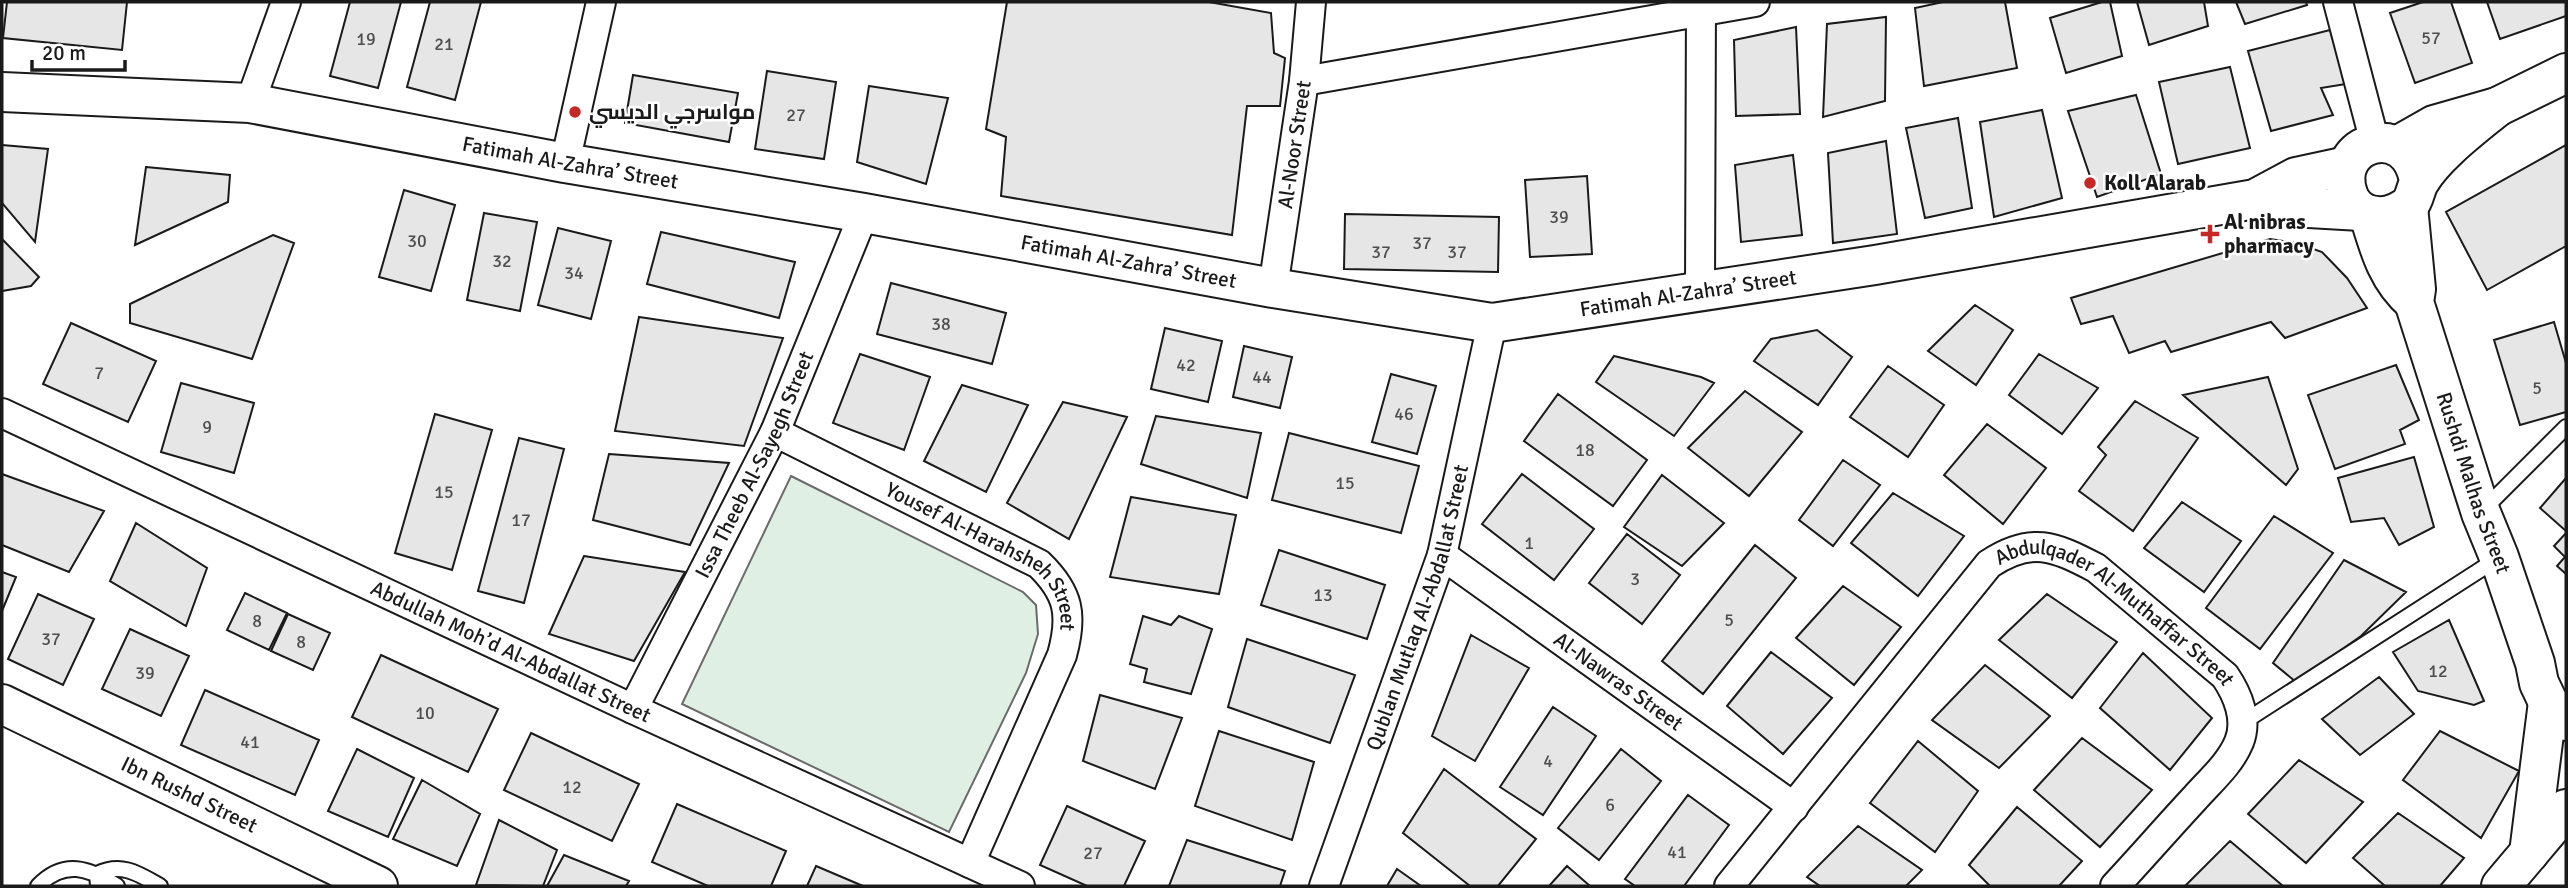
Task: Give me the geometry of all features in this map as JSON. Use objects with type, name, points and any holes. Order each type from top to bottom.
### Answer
[{"type":"street","points":[[250,103],[286,2]]},
{"type":"street","points":[[565,163],[601,2]]},
{"type":"street","name":"Al-Noor Street","points":[[1273,288],[1304,81],[1311,2]]},
{"type":"street","points":[[1304,81],[1701,7],[1755,2]]},
{"type":"street","points":[[2338,2],[2373,152]]},
{"type":"street","points":[[1700,290],[1701,7]]},
{"type":"street","name":"Fatimah Al-Zahra’ Street","points":[[2,92],[250,103],[565,163],[864,213],[1273,288],[1492,323],[1875,265],[2255,199],[2296,177],[2373,152],[2434,125],[2497,107],[2566,73]]},
{"type":"street","name":"Fatimah Al-Zahra’ Street","points":[[2414,194],[2457,142],[2497,107]]},
{"type":"street","points":[[2373,152],[2409,154],[2417,167],[2414,194],[2390,216],[2365,213],[2349,199],[2344,183],[2373,152]]},
{"type":"street","name":"Rushdi Malhas Street","points":[[2414,194],[2414,302],[2480,513],[2554,690]]},
{"type":"street","name":"Fatimah Al-Zahra’ Street","points":[[2255,199],[2309,208],[2365,213]]},
{"type":"street","name":"Issa Theeb Al-Sayegh Street","points":[[633,709],[775,432],[864,213]]},
{"type":"street","name":"Rushdi Malhas Street","points":[[2365,213],[2394,282],[2414,302]]},
{"type":"street","name":"Qublan Mutlaq Al-Abdallat Street","points":[[1324,886],[1442,555],[1492,323]]},
{"type":"street","name":"Abdullah Moh’d Al-Abdallat Street","points":[[2,413],[633,709],[1020,886]]},
{"type":"street","name":"Yousef Al-Harahsheh Street","points":[[775,432],[1039,564],[1054,579],[1064,598],[1069,631],[1062,655],[970,863]]},
{"type":"street","name":"Abdulqader Al-Muthaffar Street","points":[[1730,886],[1989,564],[2008,552],[2033,545],[2076,557],[2096,568],[2225,676],[2235,690],[2242,723],[2239,742],[2224,766],[2115,886]]},
{"type":"street","name":"Al-Nawras Street","points":[[1442,555],[1794,807]]},
{"type":"street","points":[[2529,853],[2554,690]]},
{"type":"street","name":"Ibn Rushd Street","points":[[2,704],[379,886]]},
{"type":"street","points":[[2501,886],[2566,809]]},
{"type":"lane","points":[[2480,513],[2566,427]]},
{"type":"lane","points":[[2242,723],[2499,557]]},
{"type":"lane","points":[[38,886],[55,872],[71,869],[86,870],[98,880],[117,886]]},
{"type":"lane","points":[[98,880],[107,869],[131,870],[160,886]]},
{"type":"green space","points":[[791,476],[1023,592],[1036,605],[1038,634],[1026,673],[949,832],[682,704]]},
{"type":"building","points":[[7,2],[127,2],[122,50],[3,38]]},
{"type":"building","points":[[350,2],[401,2],[378,88],[330,76]]},
{"type":"building","points":[[430,2],[481,2],[455,100],[407,87]]},
{"type":"building","points":[[1007,2],[1209,2],[1271,13],[1274,53],[1285,58],[1280,106],[1247,106],[1232,235],[1001,196],[1006,137],[986,129]]},
{"type":"building","points":[[1943,2],[2005,2],[2017,68],[1924,86],[1915,8]]},
{"type":"building","points":[[2110,2],[2122,56],[2066,73],[2050,18]]},
{"type":"building","points":[[2137,2],[2204,2],[2208,26],[2149,45]]},
{"type":"building","points":[[2236,2],[2306,2],[2307,5],[2245,24]]},
{"type":"building","points":[[2423,2],[2451,2],[2472,63],[2415,83],[2390,13]]},
{"type":"building","points":[[2487,2],[2566,2],[2566,16],[2500,39]]},
{"type":"building","points":[[1886,17],[1885,101],[1823,117],[1827,24]]},
{"type":"building","points":[[1796,27],[1800,114],[1736,116],[1734,40]]},
{"type":"building","points":[[2330,30],[2346,84],[2321,88],[2333,115],[2271,131],[2248,51]]},
{"type":"building","points":[[2230,67],[2250,148],[2178,164],[2159,82]]},
{"type":"building","points":[[767,71],[836,82],[824,159],[755,149]]},
{"type":"building","points":[[633,75],[738,93],[729,142],[625,123]]},
{"type":"building","points":[[869,86],[948,98],[926,184],[857,162]]},
{"type":"building","points":[[2136,95],[2161,174],[2097,197],[2068,111]]},
{"type":"building","points":[[2042,110],[2062,198],[1994,217],[1980,122]]},
{"type":"building","points":[[1958,118],[1972,208],[1925,218],[1906,128]]},
{"type":"building","points":[[1886,141],[1897,234],[1833,243],[1828,153]]},
{"type":"building","points":[[2,145],[48,149],[35,242],[2,203]]},
{"type":"building","points":[[2566,145],[2566,246],[2487,290],[2446,212]]},
{"type":"building","points":[[1793,155],[1802,235],[1741,242],[1735,165]]},
{"type":"building","points":[[146,167],[230,175],[228,202],[135,245]]},
{"type":"building","points":[[1587,176],[1592,254],[1530,257],[1525,180]]},
{"type":"building","points":[[404,190],[455,205],[431,291],[379,277]]},
{"type":"building","points":[[484,213],[537,222],[520,311],[467,300]]},
{"type":"building","points":[[1345,214],[1499,217],[1498,272],[1344,269]]},
{"type":"building","points":[[558,228],[611,241],[591,319],[538,305]]},
{"type":"building","points":[[661,232],[795,262],[779,318],[647,284]]},
{"type":"building","points":[[273,235],[294,243],[252,359],[130,323],[130,304]]},
{"type":"building","points":[[2,239],[39,277],[31,286],[2,291]]},
{"type":"building","points":[[2270,239],[2297,243],[2322,252],[2347,278],[2367,308],[2285,338],[2271,322],[2171,352],[2165,341],[2129,353],[2113,316],[2081,324],[2071,298]]},
{"type":"building","points":[[891,283],[1006,313],[992,364],[877,334]]},
{"type":"building","points":[[1975,305],[2013,330],[1976,385],[1928,351]]},
{"type":"building","points":[[639,317],[783,338],[744,446],[615,431]]},
{"type":"building","points":[[2554,322],[2566,363],[2566,412],[2520,425],[2494,340]]},
{"type":"building","points":[[71,323],[156,361],[128,422],[43,384]]},
{"type":"building","points":[[1165,328],[1222,341],[1208,402],[1151,389]]},
{"type":"building","points":[[1817,330],[1852,357],[1818,405],[1754,361],[1771,339]]},
{"type":"building","points":[[1244,346],[1292,357],[1280,408],[1233,397]]},
{"type":"building","points":[[860,354],[930,377],[904,450],[833,423]]},
{"type":"building","points":[[2039,354],[2098,388],[2062,434],[2009,395]]},
{"type":"building","points":[[1614,356],[1701,377],[1714,383],[1674,436],[1596,382]]},
{"type":"building","points":[[2396,365],[2419,420],[2400,430],[2405,444],[2335,469],[2308,395]]},
{"type":"building","points":[[1888,366],[1944,405],[1908,457],[1850,417]]},
{"type":"building","points":[[1391,374],[1436,386],[1417,454],[1372,442]]},
{"type":"building","points":[[2268,377],[2298,469],[2286,485],[2183,395]]},
{"type":"building","points":[[181,383],[254,403],[234,473],[161,452]]},
{"type":"building","points":[[962,385],[1028,405],[986,492],[924,461]]},
{"type":"building","points":[[1745,391],[1802,432],[1749,496],[1688,448]]},
{"type":"building","points":[[1558,394],[1647,460],[1613,506],[1524,441]]},
{"type":"building","points":[[2135,401],[2198,438],[2133,531],[2079,491],[2106,455],[2098,447]]},
{"type":"building","points":[[1063,402],[1127,417],[1069,539],[1007,503]]},
{"type":"building","points":[[435,414],[492,430],[452,570],[395,553]]},
{"type":"building","points":[[1156,416],[1261,433],[1247,498],[1141,464]]},
{"type":"building","points":[[1987,424],[2046,468],[2003,524],[1944,475]]},
{"type":"building","points":[[1289,433],[1419,466],[1401,533],[1272,500]]},
{"type":"building","points":[[519,438],[564,449],[524,603],[478,591]]},
{"type":"building","points":[[609,454],[729,463],[690,545],[593,520]]},
{"type":"building","points":[[2414,457],[2434,527],[2399,545],[2384,518],[2351,522],[2338,478]]},
{"type":"building","points":[[1843,460],[1880,485],[1833,546],[1799,520]]},
{"type":"building","points":[[2,474],[104,511],[69,572],[2,545]]},
{"type":"building","points":[[1522,474],[1594,529],[1554,580],[1482,524]]},
{"type":"building","points":[[1662,475],[1724,523],[1682,566],[1624,527]]},
{"type":"building","points":[[2566,478],[2566,531],[2540,508]]},
{"type":"building","points":[[1893,493],[1964,536],[1918,596],[1851,543]]},
{"type":"building","points":[[1131,497],[1236,515],[1219,594],[1110,577]]},
{"type":"building","points":[[2182,502],[2241,541],[2204,592],[2144,548]]},
{"type":"building","points":[[2274,516],[2333,553],[2260,649],[2206,608]]},
{"type":"building","points":[[136,523],[207,568],[186,626],[110,581]]},
{"type":"building","points":[[2566,533],[2566,574],[2557,566],[2565,557],[2554,546]]},
{"type":"building","points":[[1627,534],[1680,575],[1642,624],[1589,583]]},
{"type":"building","points":[[1755,545],[1796,578],[1703,694],[1662,661]]},
{"type":"building","points":[[1279,550],[1385,585],[1367,639],[1261,605]]},
{"type":"building","points":[[584,556],[685,572],[634,661],[549,634]]},
{"type":"building","points":[[2344,560],[2406,592],[2361,636],[2296,682],[2273,663]]},
{"type":"building","points":[[2,572],[16,577],[2,611]]},
{"type":"building","points":[[1843,586],[1901,627],[1854,685],[1796,638]]},
{"type":"building","points":[[245,593],[287,613],[269,650],[227,630]]},
{"type":"building","points":[[38,594],[94,619],[63,685],[8,659]]},
{"type":"building","points":[[2047,594],[2117,642],[2072,698],[1999,640]]},
{"type":"building","points":[[288,614],[330,633],[313,670],[271,651]]},
{"type":"building","points":[[1143,616],[1171,625],[1179,616],[1212,629],[1191,694],[1144,682],[1147,669],[1130,664]]},
{"type":"building","points":[[2449,620],[2484,701],[2474,705],[2418,691],[2393,652]]},
{"type":"building","points":[[130,629],[189,656],[161,716],[102,689]]},
{"type":"building","points":[[1471,635],[1529,668],[1475,761],[1432,736]]},
{"type":"building","points":[[1247,639],[1355,675],[1330,743],[1228,707]]},
{"type":"building","points":[[1771,652],[1832,698],[1783,754],[1727,706]]},
{"type":"building","points":[[2143,653],[2212,718],[2170,770],[2100,708]]},
{"type":"building","points":[[381,655],[498,709],[468,772],[352,717]]},
{"type":"building","points":[[1985,665],[2050,716],[1999,768],[1932,720]]},
{"type":"building","points":[[2379,677],[2414,714],[2360,755],[2322,719]]},
{"type":"building","points":[[205,690],[319,740],[295,795],[181,745]]},
{"type":"building","points":[[1100,695],[1182,718],[1155,789],[1083,761]]},
{"type":"building","points":[[1553,707],[1596,736],[1543,815],[1500,787]]},
{"type":"building","points":[[1219,731],[1314,762],[1292,840],[1195,806]]},
{"type":"building","points":[[2440,731],[2519,771],[2481,838],[2403,780]]},
{"type":"building","points":[[531,733],[639,784],[612,841],[504,790]]},
{"type":"building","points":[[2082,738],[2152,790],[2100,847],[2034,790]]},
{"type":"building","points":[[1918,741],[1978,791],[1935,852],[1870,803]]},
{"type":"building","points":[[357,749],[414,778],[388,837],[328,811]]},
{"type":"building","points":[[1621,749],[1661,781],[1599,860],[1558,828]]},
{"type":"building","points":[[2299,760],[2363,802],[2306,863],[2248,814]]},
{"type":"building","points":[[1444,769],[1536,839],[1498,886],[1470,886],[1403,833]]},
{"type":"building","points":[[422,780],[480,814],[457,866],[393,839]]},
{"type":"building","points":[[1688,795],[1729,825],[1684,886],[1635,886],[1625,879]]},
{"type":"building","points":[[677,804],[786,851],[771,886],[708,886],[652,862]]},
{"type":"building","points":[[1067,806],[1145,841],[1124,886],[1087,886],[1040,865]]},
{"type":"building","points":[[2017,807],[2082,861],[2059,886],[1990,886],[1969,865]]},
{"type":"building","points":[[2398,813],[2464,858],[2440,886],[2385,886],[2353,858]]},
{"type":"building","points":[[499,820],[557,850],[543,886],[476,885]]},
{"type":"building","points":[[1858,826],[1922,870],[1906,886],[1820,886],[1807,877]]},
{"type":"building","points":[[1187,840],[1285,871],[1280,886],[1169,886]]},
{"type":"building","points":[[2230,841],[2283,886],[2185,886]]},
{"type":"building","points":[[564,855],[629,881],[626,886],[547,886]]},
{"type":"building","points":[[816,866],[863,886],[807,886]]},
{"type":"building","points":[[1567,866],[1590,886],[1549,886]]},
{"type":"building","points":[[1397,869],[1421,886],[1387,886]]},
{"type":"place","name":"مواسرجي الديسي","points":[[575,112]]},
{"type":"place","name":"Koll Alarab","points":[[2090,183]]},
{"type":"place","name":"Al nibras pharmacy","points":[[2210,234]]}]
